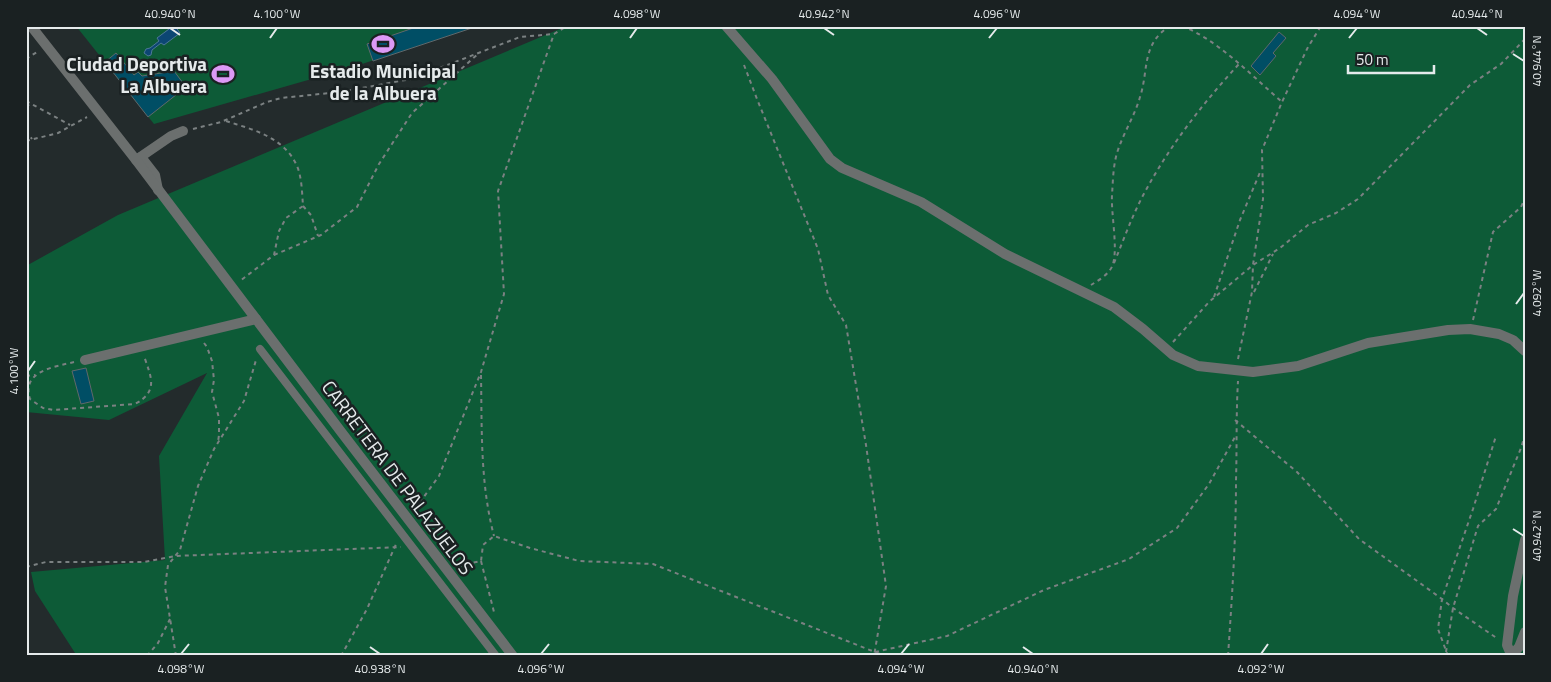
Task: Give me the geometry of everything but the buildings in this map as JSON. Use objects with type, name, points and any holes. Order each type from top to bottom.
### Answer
[{"type":"street","name":"CARRETERA DE PALAZUELOS","points":[[31,26],[138,158],[158,190],[513,656]]},
{"type":"street","points":[[726,26],[772,79],[830,158],[842,168],[921,202],[1005,254],[1114,308],[1143,329],[1172,355],[1198,366],[1253,372],[1298,366],[1368,343],[1448,330],[1470,329],[1499,334],[1513,340],[1525,350]]},
{"type":"street","points":[[138,158],[171,136],[183,131]]},
{"type":"street","points":[[85,360],[256,319]]},
{"type":"street","points":[[260,349],[496,656]]},
{"type":"street","points":[[1525,540],[1513,596],[1506,645],[1513,654],[1517,651],[1525,632]]},
{"type":"path","points":[[183,131],[225,121],[267,102],[281,98],[340,92],[411,79],[520,37],[554,34],[568,26]]},
{"type":"path","points":[[1113,266],[1112,199],[1117,151],[1141,97],[1148,52],[1157,36],[1170,26]]},
{"type":"path","points":[[1182,26],[1199,33],[1239,64],[1282,102]]},
{"type":"path","points":[[1228,656],[1234,575],[1235,420],[1238,357],[1252,295],[1263,199],[1262,150],[1308,47],[1321,26]]},
{"type":"path","points":[[408,518],[439,476],[481,372],[504,294],[498,191],[554,34]]},
{"type":"path","points":[[1159,343],[1174,342],[1214,297],[1308,225],[1336,213],[1358,199],[1470,85],[1501,64],[1525,39]]},
{"type":"path","points":[[232,288],[274,255],[318,236],[347,216],[357,206],[379,164],[412,113],[482,51]]},
{"type":"path","points":[[26,60],[38,52]]},
{"type":"path","points":[[743,62],[818,249],[828,295],[846,325],[866,445],[886,586],[874,656]]},
{"type":"path","points":[[1081,291],[1104,276],[1113,266],[1145,191],[1166,156],[1211,95],[1239,64]]},
{"type":"path","points":[[26,101],[71,126]]},
{"type":"path","points":[[26,107],[31,103]]},
{"type":"path","points":[[26,140],[58,134],[87,117]]},
{"type":"path","points":[[225,121],[262,132],[279,143],[289,154],[297,167],[303,206],[311,214],[318,236]]},
{"type":"path","points":[[26,131],[32,139]]},
{"type":"path","points":[[1214,297],[1240,220],[1262,168]]},
{"type":"path","points":[[1470,329],[1493,232],[1521,207],[1525,198]]},
{"type":"path","points":[[274,255],[280,231],[286,218],[303,206]]},
{"type":"path","points":[[1252,295],[1274,252]]},
{"type":"path","points":[[196,333],[207,347],[212,361],[214,380],[212,392],[218,418],[219,435],[217,444]]},
{"type":"path","points":[[35,375],[27,388],[27,394],[36,405],[53,410],[135,404],[146,397],[152,383],[141,347]]},
{"type":"path","points":[[176,656],[165,587],[168,565],[180,550],[198,486],[217,444],[244,401],[260,349]]},
{"type":"path","points":[[26,376],[85,360]]},
{"type":"path","points":[[481,372],[483,473],[490,522],[494,536]]},
{"type":"path","points":[[1235,420],[1297,472],[1359,540],[1506,645]]},
{"type":"path","points":[[1446,652],[1453,608],[1478,526],[1496,509],[1525,434]]},
{"type":"path","points":[[875,652],[947,636],[1044,590],[1129,558],[1178,528],[1209,484],[1236,436]]},
{"type":"path","points":[[1448,656],[1438,629],[1442,599],[1496,436]]},
{"type":"path","points":[[341,656],[367,609],[401,533]]},
{"type":"path","points":[[494,536],[579,561],[653,564],[885,656]]},
{"type":"path","points":[[494,536],[483,545],[481,561],[494,612]]},
{"type":"path","points":[[26,567],[46,562],[144,562],[175,556],[412,546]]},
{"type":"path","points":[[446,568],[481,561]]},
{"type":"path","points":[[147,656],[158,644],[170,619]]},
{"type":"green space","name":"Ciudad Deportiva La Albuera","points":[[76,26],[477,26],[350,68],[154,124]]},
{"type":"green space","points":[[567,26],[1525,26],[1525,656],[77,656],[35,591],[31,572],[165,560],[159,456],[207,373],[109,420],[26,412],[26,266],[118,215]]},
{"type":"water","points":[[173,26],[180,33],[164,45],[161,43],[152,50],[151,55],[148,56],[144,53],[146,49],[159,41],[157,38]]},
{"type":"place","name":"Estadio Municipal de la Albuera","points":[[383,44]]},
{"type":"place","name":"Ciudad Deportiva La Albuera","points":[[223,74]]}]
